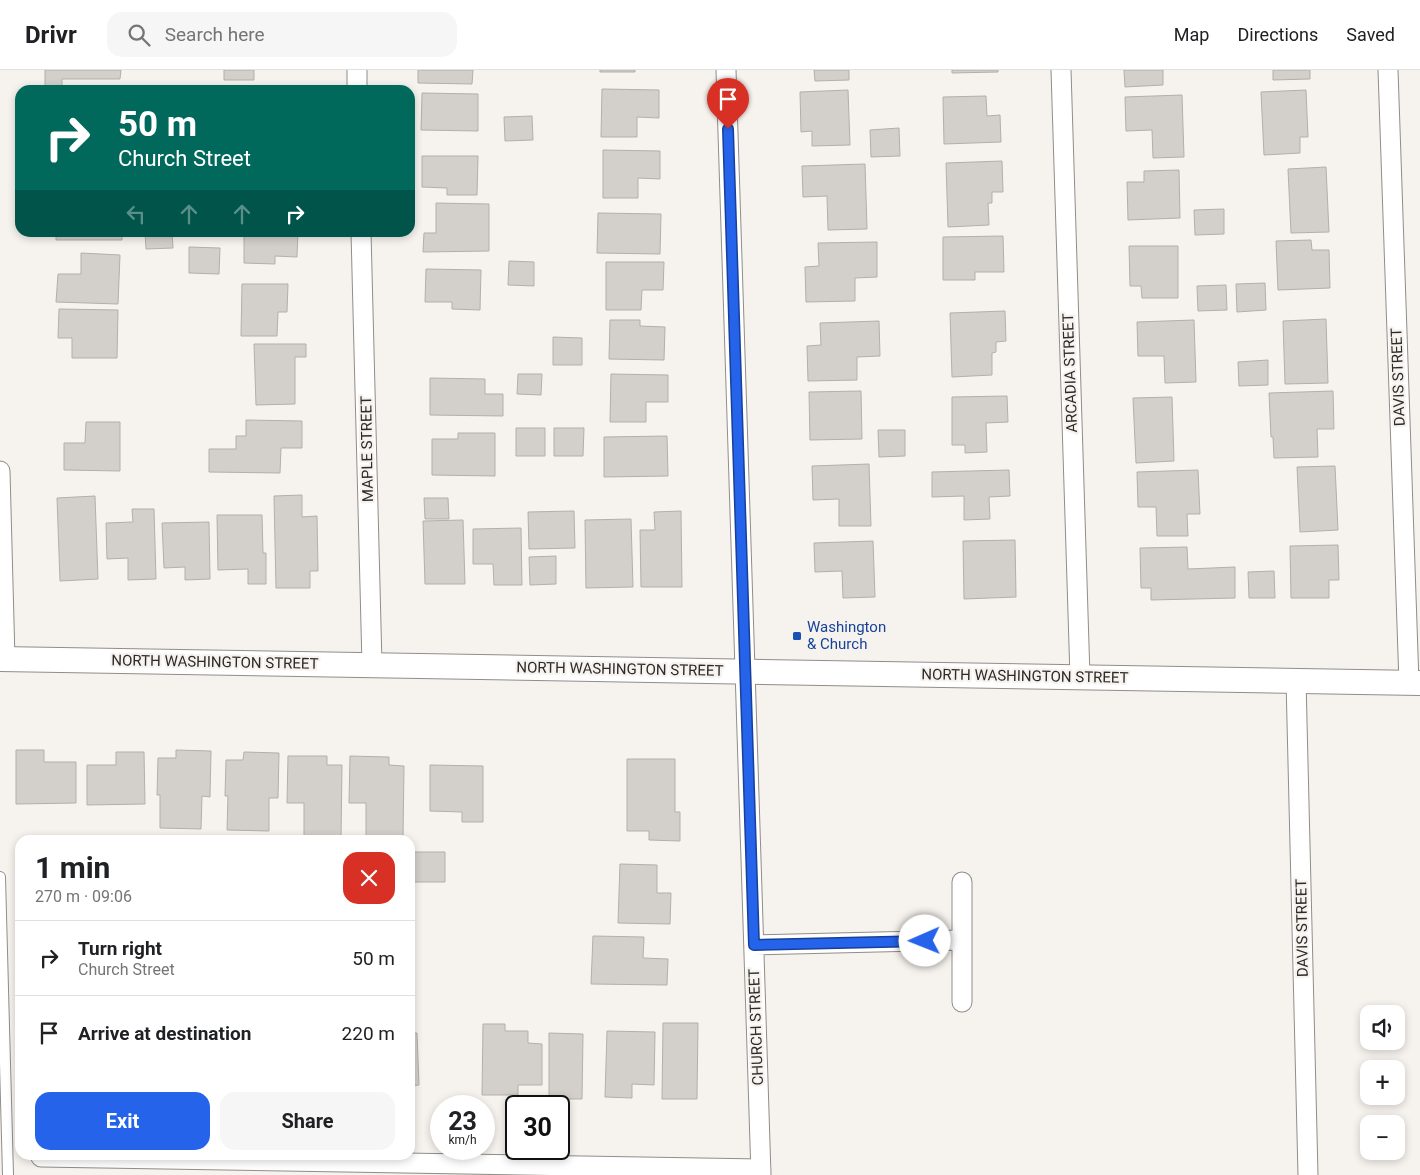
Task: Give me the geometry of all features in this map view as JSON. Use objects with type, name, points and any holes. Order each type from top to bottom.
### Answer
[{"type":"street","points":[[357,70],[357,85]]},
{"type":"street","name":"CHURCH STREET","points":[[726,70],[761,1172]]},
{"type":"street","name":"ARCADIA STREET","points":[[1061,70],[1080,677]]},
{"type":"street","name":"DAVIS STREET","points":[[1388,70],[1415,683]]},
{"type":"street","name":"MAPLE STREET","points":[[361,237],[372,665]]},
{"type":"street","points":[[0,470],[3,659]]},
{"type":"street","name":"NORTH WASHINGTON STREET","points":[[3,659],[1415,683]]},
{"type":"street","name":"DAVIS STREET","points":[[1296,680],[1308,1175]]},
{"type":"street","points":[[962,882],[962,1002]]},
{"type":"street","points":[[754,945],[962,940]]},
{"type":"street","points":[[185,1160],[761,1172]]},
{"type":"lane","points":[[0,878],[8,1175]]},
{"type":"building","points":[[45,70],[121,70],[120,79],[62,79],[62,85],[45,85]]},
{"type":"building","points":[[224,70],[254,70],[254,80],[224,80]]},
{"type":"building","points":[[418,70],[473,70],[472,84],[418,83]]},
{"type":"building","points":[[600,70],[635,70],[635,72],[600,72]]},
{"type":"building","points":[[814,70],[849,70],[849,80],[815,81]]},
{"type":"building","points":[[952,70],[998,70],[998,72],[952,73]]},
{"type":"building","points":[[1124,70],[1163,70],[1163,85],[1125,87]]},
{"type":"building","points":[[1273,70],[1310,70],[1310,79],[1273,80]]},
{"type":"building","points":[[602,89],[659,90],[659,118],[637,117],[637,137],[601,137]]},
{"type":"building","points":[[848,90],[850,145],[812,146],[812,131],[801,132],[800,92]]},
{"type":"building","points":[[1306,90],[1308,137],[1300,137],[1300,153],[1264,155],[1261,92]]},
{"type":"building","points":[[422,93],[478,94],[478,131],[421,130]]},
{"type":"building","points":[[1182,95],[1184,157],[1153,158],[1152,130],[1126,131],[1125,97]]},
{"type":"building","points":[[986,96],[987,116],[1000,115],[1001,142],[944,144],[943,97]]},
{"type":"building","points":[[532,116],[533,140],[505,141],[504,117]]},
{"type":"building","points":[[899,128],[900,156],[871,157],[870,130]]},
{"type":"building","points":[[603,150],[660,151],[660,179],[638,178],[638,198],[603,198]]},
{"type":"building","points":[[422,156],[478,156],[477,195],[447,195],[447,188],[422,187]]},
{"type":"building","points":[[1002,161],[1003,192],[992,192],[992,203],[988,203],[989,225],[948,227],[946,163]]},
{"type":"building","points":[[865,164],[867,229],[828,230],[827,196],[803,197],[802,166]]},
{"type":"building","points":[[1326,167],[1329,232],[1291,233],[1288,169]]},
{"type":"building","points":[[1179,170],[1180,218],[1128,220],[1127,182],[1144,182],[1144,171]]},
{"type":"building","points":[[436,203],[489,204],[489,251],[423,252],[424,233],[436,233]]},
{"type":"building","points":[[1224,209],[1224,234],[1195,235],[1194,210]]},
{"type":"building","points":[[598,213],[661,214],[660,254],[597,253]]},
{"type":"building","points":[[1003,236],[1004,272],[975,272],[975,280],[943,280],[943,237]]},
{"type":"building","points":[[56,237],[122,237],[122,240],[56,240]]},
{"type":"building","points":[[145,237],[172,237],[173,248],[146,249]]},
{"type":"building","points":[[244,237],[298,237],[297,257],[275,256],[275,264],[244,263]]},
{"type":"building","points":[[1311,240],[1312,250],[1329,250],[1330,288],[1278,290],[1276,241]]},
{"type":"building","points":[[877,242],[877,277],[855,278],[855,301],[806,302],[805,267],[819,266],[818,243]]},
{"type":"building","points":[[1129,246],[1178,246],[1178,298],[1142,298],[1141,286],[1130,286]]},
{"type":"building","points":[[189,247],[220,248],[219,274],[189,273]]},
{"type":"building","points":[[81,253],[120,255],[118,304],[56,302],[58,274],[81,274]]},
{"type":"building","points":[[509,261],[534,262],[534,286],[508,285]]},
{"type":"building","points":[[606,262],[664,262],[663,290],[642,290],[641,310],[606,310]]},
{"type":"building","points":[[426,269],[481,270],[480,310],[452,309],[452,302],[425,302]]},
{"type":"building","points":[[1265,283],[1266,310],[1237,312],[1236,284]]},
{"type":"building","points":[[242,284],[288,284],[287,312],[278,312],[277,336],[241,336]]},
{"type":"building","points":[[1226,285],[1227,310],[1198,311],[1197,286]]},
{"type":"building","points":[[59,309],[118,310],[117,358],[72,358],[72,338],[58,338]]},
{"type":"building","points":[[1005,311],[1006,341],[996,342],[996,352],[992,353],[992,375],[952,377],[950,313]]},
{"type":"building","points":[[1326,319],[1328,383],[1285,384],[1283,321]]},
{"type":"building","points":[[610,320],[640,320],[640,326],[665,327],[664,360],[609,359]]},
{"type":"building","points":[[1194,320],[1196,382],[1165,383],[1164,356],[1138,356],[1137,322]]},
{"type":"building","points":[[879,321],[880,356],[857,357],[857,380],[808,381],[807,346],[821,345],[820,323]]},
{"type":"building","points":[[553,337],[582,338],[582,365],[553,365]]},
{"type":"building","points":[[254,344],[306,344],[306,357],[295,357],[295,404],[256,405]]},
{"type":"building","points":[[1268,360],[1268,385],[1239,386],[1238,362]]},
{"type":"building","points":[[518,374],[542,374],[541,395],[517,394]]},
{"type":"building","points":[[611,374],[668,375],[668,402],[646,402],[646,422],[610,422]]},
{"type":"building","points":[[430,378],[485,379],[485,394],[503,394],[503,416],[430,415]]},
{"type":"building","points":[[861,391],[862,439],[810,440],[809,392]]},
{"type":"building","points":[[1333,391],[1334,429],[1317,429],[1318,457],[1274,458],[1269,393]]},
{"type":"building","points":[[1007,396],[1008,422],[986,423],[987,452],[965,453],[965,445],[952,445],[952,397]]},
{"type":"building","points":[[1172,397],[1174,461],[1136,463],[1133,398]]},
{"type":"building","points":[[246,420],[302,421],[302,448],[281,448],[280,473],[209,472],[209,449],[236,449],[236,436],[246,436]]},
{"type":"building","points":[[86,422],[120,422],[120,471],[64,470],[64,443],[85,443]]},
{"type":"building","points":[[516,428],[545,428],[545,456],[516,456]]},
{"type":"building","points":[[554,428],[584,428],[583,456],[554,456]]},
{"type":"building","points":[[878,430],[905,430],[905,456],[879,457]]},
{"type":"building","points":[[458,433],[495,433],[495,476],[432,475],[432,439],[458,439]]},
{"type":"building","points":[[667,436],[668,476],[604,477],[604,437]]},
{"type":"building","points":[[869,464],[871,526],[839,526],[839,499],[813,500],[812,466]]},
{"type":"building","points":[[1335,466],[1338,530],[1300,532],[1297,467]]},
{"type":"building","points":[[1009,470],[1010,496],[989,497],[990,519],[964,520],[964,496],[932,497],[932,472]]},
{"type":"building","points":[[1198,470],[1200,514],[1187,514],[1188,536],[1157,536],[1156,507],[1138,507],[1137,472]]},
{"type":"building","points":[[302,495],[302,517],[317,516],[318,571],[310,571],[310,588],[276,588],[274,496]]},
{"type":"building","points":[[95,496],[98,579],[60,581],[57,498]]},
{"type":"building","points":[[424,498],[448,498],[449,519],[425,519]]},
{"type":"building","points":[[132,509],[154,509],[156,579],[128,580],[128,558],[107,559],[106,523],[133,522]]},
{"type":"building","points":[[574,511],[575,548],[529,549],[528,512]]},
{"type":"building","points":[[681,511],[682,587],[641,587],[640,530],[655,530],[654,512]]},
{"type":"building","points":[[217,515],[262,515],[263,553],[266,553],[266,584],[248,584],[248,569],[218,570]]},
{"type":"building","points":[[631,519],[633,587],[586,588],[585,520]]},
{"type":"building","points":[[463,520],[465,584],[425,584],[423,521]]},
{"type":"building","points":[[209,522],[210,579],[185,580],[185,567],[164,568],[162,523]]},
{"type":"building","points":[[521,528],[522,585],[494,585],[493,564],[473,564],[473,529]]},
{"type":"building","points":[[1015,540],[1016,597],[964,599],[963,541]]},
{"type":"building","points":[[873,541],[875,597],[843,598],[842,571],[815,572],[814,543]]},
{"type":"building","points":[[1338,545],[1339,580],[1329,580],[1329,598],[1291,598],[1290,546]]},
{"type":"building","points":[[1187,547],[1188,569],[1235,567],[1235,598],[1151,600],[1151,588],[1141,588],[1140,548]]},
{"type":"building","points":[[556,556],[556,584],[530,585],[529,557]]},
{"type":"building","points":[[1274,571],[1275,598],[1249,598],[1248,572]]},
{"type":"building","points":[[16,750],[44,750],[44,762],[76,762],[76,803],[16,804]]},
{"type":"building","points":[[176,750],[211,751],[210,797],[202,796],[201,829],[160,828],[160,795],[157,795],[158,758],[176,758]]},
{"type":"building","points":[[116,752],[144,752],[145,804],[87,805],[87,765],[116,765]]},
{"type":"building","points":[[244,752],[279,753],[278,798],[269,798],[269,831],[227,830],[228,796],[225,796],[226,760],[243,760]]},
{"type":"building","points":[[288,756],[327,756],[327,765],[342,765],[341,835],[304,835],[304,803],[287,803]]},
{"type":"building","points":[[350,756],[389,757],[389,765],[404,766],[403,835],[366,835],[366,803],[349,803]]},
{"type":"building","points":[[627,759],[675,759],[675,812],[680,812],[680,841],[649,840],[649,831],[627,831]]},
{"type":"building","points":[[430,765],[483,766],[483,822],[462,822],[462,812],[430,811]]},
{"type":"building","points":[[415,852],[445,852],[445,882],[415,882]]},
{"type":"building","points":[[620,864],[657,865],[657,893],[671,893],[670,924],[618,923]]},
{"type":"building","points":[[593,936],[644,937],[643,958],[668,959],[667,985],[591,984]]},
{"type":"building","points":[[663,1023],[698,1023],[697,1099],[662,1099]]},
{"type":"building","points":[[483,1024],[505,1024],[505,1031],[528,1031],[528,1043],[542,1044],[542,1085],[518,1085],[518,1095],[482,1095]]},
{"type":"building","points":[[607,1031],[655,1032],[654,1085],[632,1084],[632,1098],[605,1097]]},
{"type":"building","points":[[415,1033],[417,1033],[419,1085],[415,1085]]},
{"type":"building","points":[[549,1033],[583,1034],[582,1099],[570,1099],[570,1095],[549,1095]]},
{"type":"place","name":"Washington & Church","points":[[797,636]]},
{"type":"route","points":[[728,129],[754,945],[925,941]]}]
